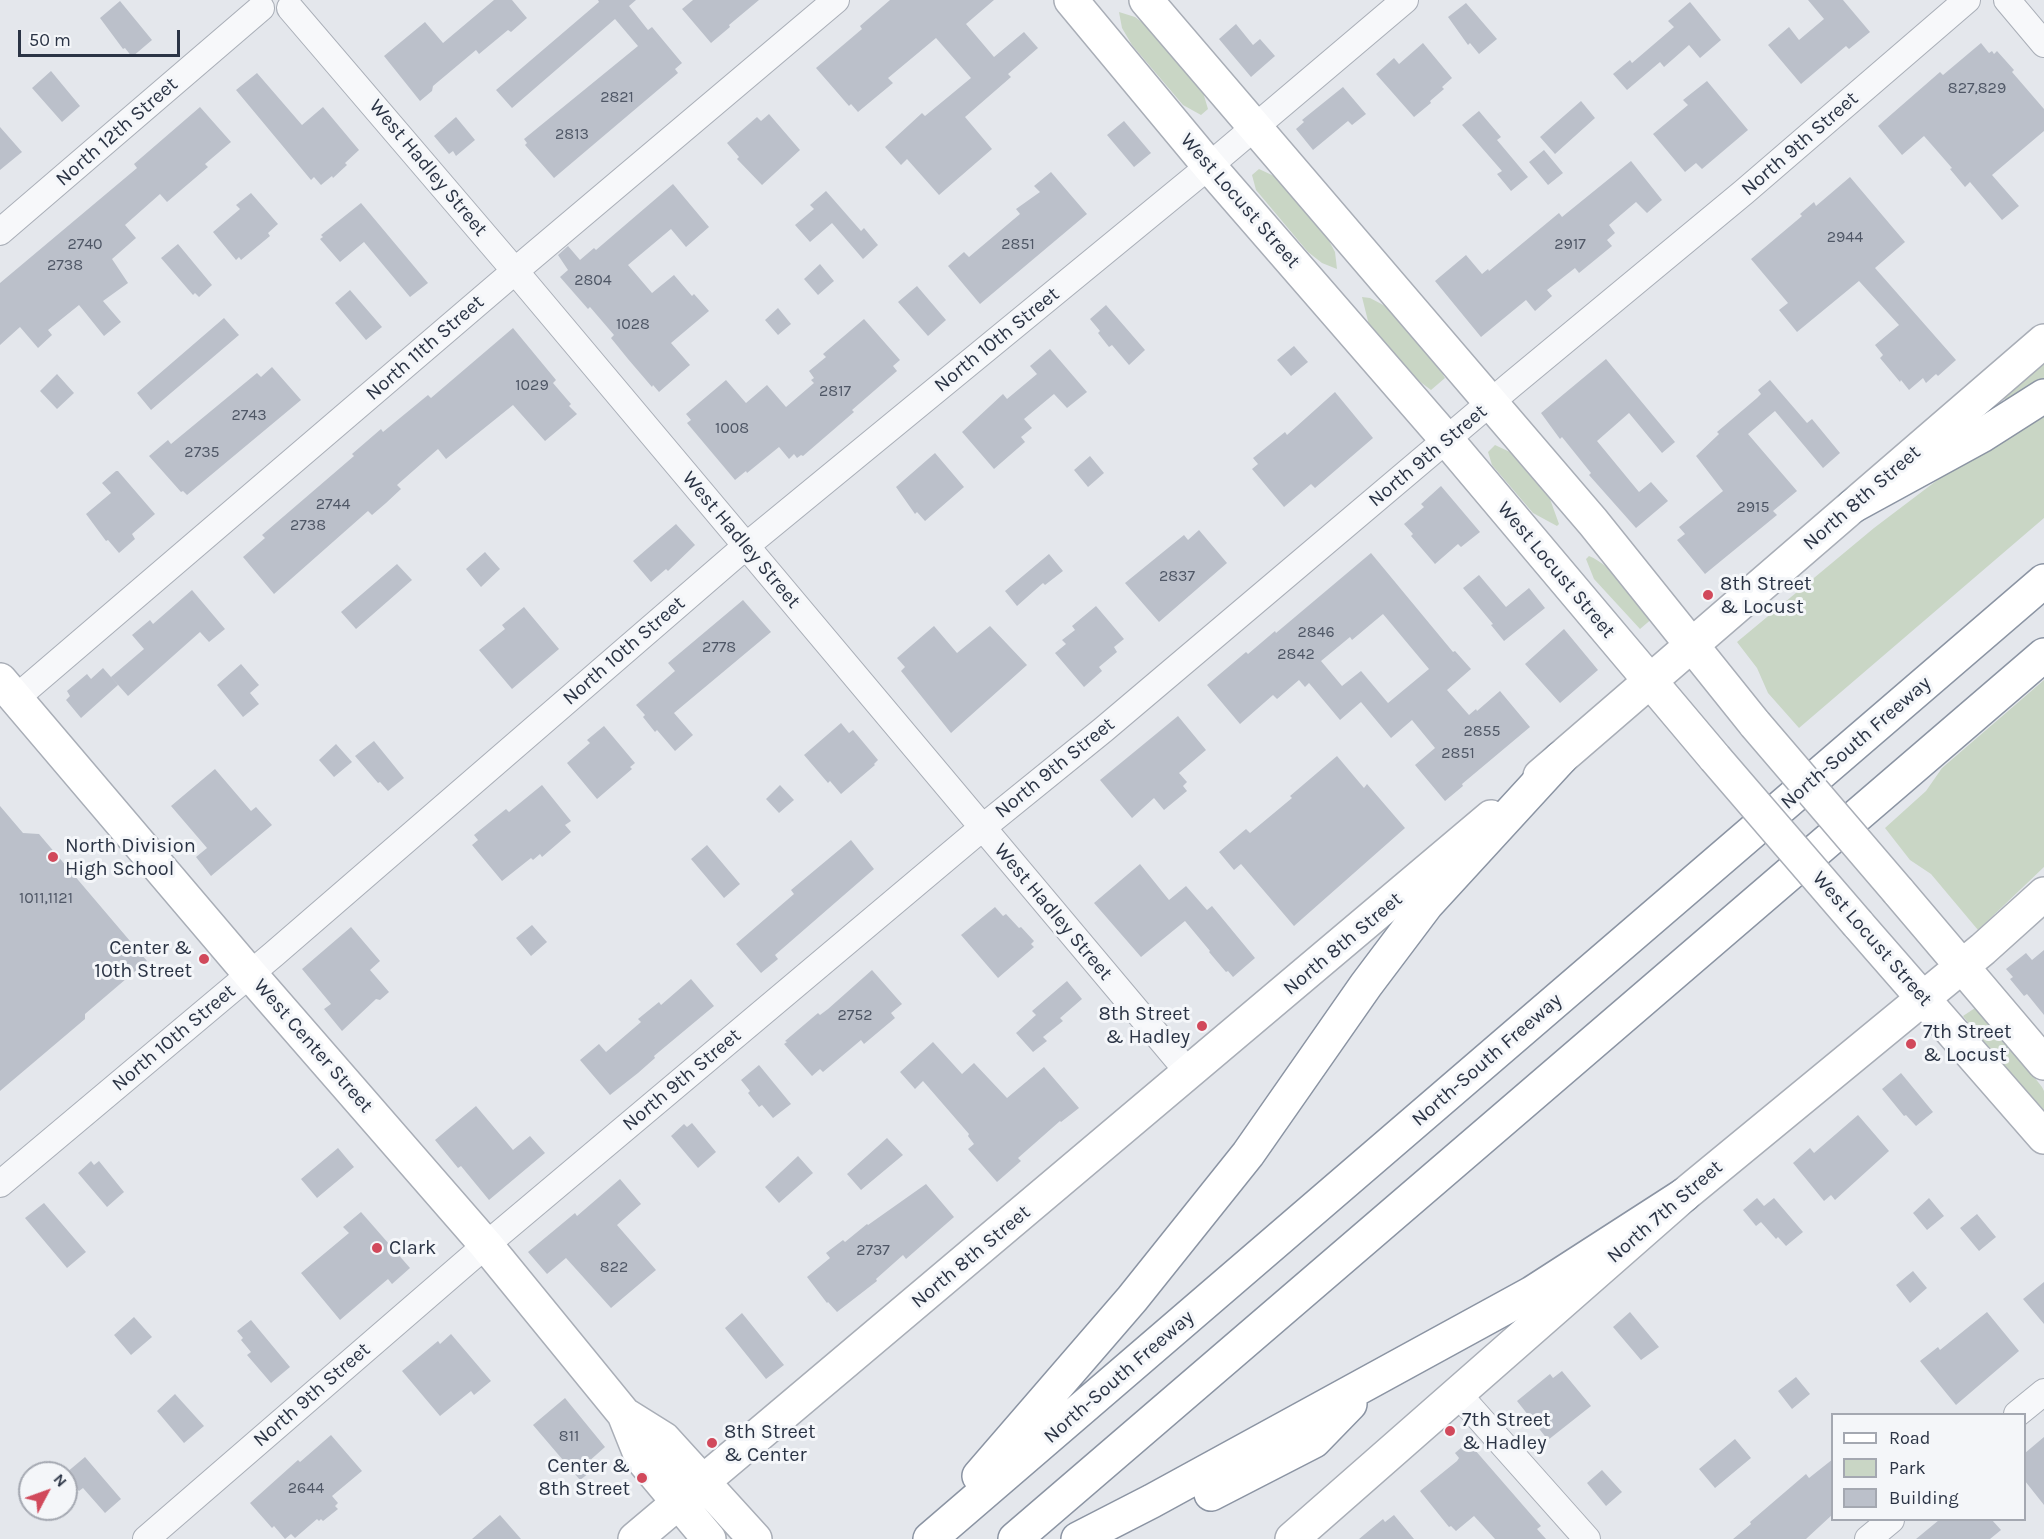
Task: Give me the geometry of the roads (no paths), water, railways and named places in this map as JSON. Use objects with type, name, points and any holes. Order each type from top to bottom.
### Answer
[{"type":"main road","name":"West Locust Street","points":[[1071,0],[1209,166],[1447,440],[1715,758],[2044,1137]]},
{"type":"main road","points":[[1146,0],[1593,522],[1755,724],[2044,1063]]},
{"type":"main road","name":"North 8th Street","points":[[635,1539],[1561,758],[2044,341]]},
{"type":"main road","points":[[1853,506],[1981,436],[2044,396]]},
{"type":"main road","name":"North-South Freeway","points":[[930,1539],[2044,581]]},
{"type":"main road","points":[[1015,1539],[2044,655]]},
{"type":"main road","name":"West Center Street","points":[[8,689],[250,974],[486,1245],[624,1414],[642,1459],[755,1539]]},
{"type":"main road","points":[[923,1539],[1132,1299],[1248,1154],[1366,986],[1427,904],[1561,758]]},
{"type":"main road","name":"North 7th Street","points":[[1292,1539],[1683,1195],[1962,966],[2044,894]]},
{"type":"main road","points":[[1078,1539],[1160,1497],[1532,1293],[1683,1195]]},
{"type":"main road","name":"West Center Street","points":[[690,1491],[709,1539]]},
{"type":"street","name":"North 11th Street","points":[[8,689],[515,271],[836,0]]},
{"type":"street","name":"North 10th Street","points":[[0,1184],[250,974],[746,546],[1209,166],[1405,0]]},
{"type":"street","name":"North 9th Street","points":[[146,1539],[486,1245],[1735,199],[1967,0]]},
{"type":"street","points":[[2007,0],[2044,44]]},
{"type":"street","points":[[260,4],[279,13],[293,4]]},
{"type":"street","name":"North 12th Street","points":[[0,232],[260,4]]},
{"type":"street","name":"West Hadley Street","points":[[293,4],[1189,1073]]},
{"type":"street","points":[[2018,1413],[2044,1392]]},
{"type":"street","points":[[1458,1394],[1587,1539]]},
{"type":"street","points":[[1868,1539],[1890,1521]]},
{"type":"place","name":"8th Street & Locust","points":[[1708,595]]},
{"type":"place","name":"North Division High School","points":[[53,857]]},
{"type":"place","name":"Center & 10th Street","points":[[204,959]]},
{"type":"place","name":"8th Street & Hadley","points":[[1202,1026]]},
{"type":"place","name":"7th Street & Locust","points":[[1911,1044]]},
{"type":"place","name":"Clark","points":[[377,1248]]},
{"type":"place","name":"7th Street & Hadley","points":[[1450,1431]]},
{"type":"place","name":"8th Street & Center","points":[[712,1443]]},
{"type":"place","name":"Center & 8th Street","points":[[642,1478]]}]
